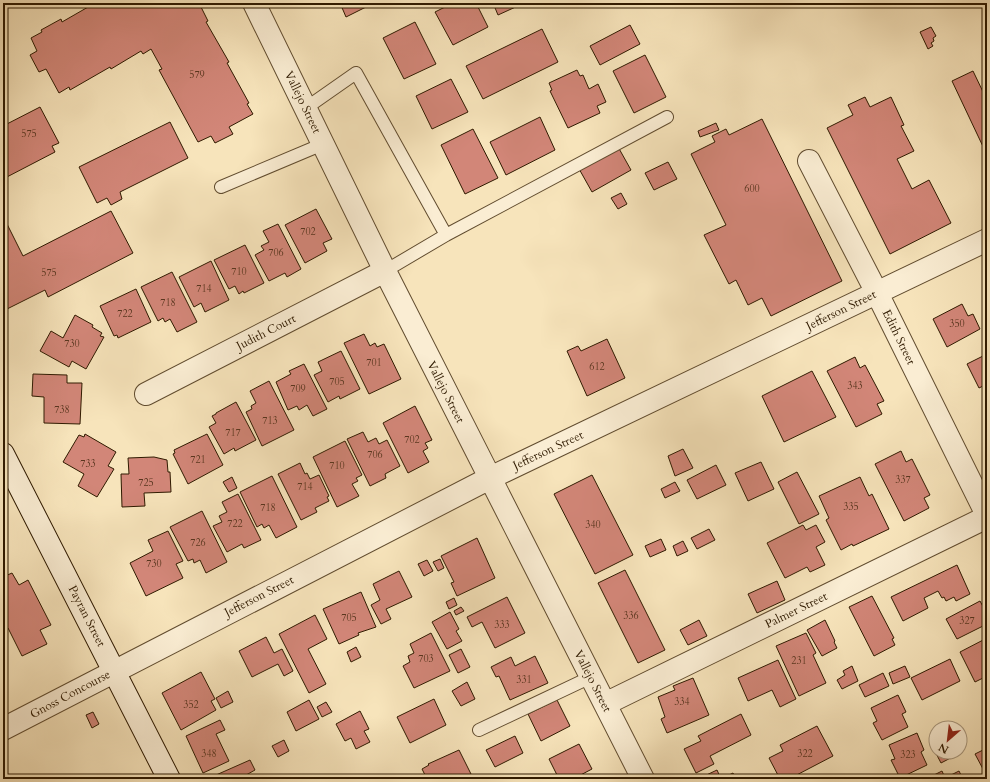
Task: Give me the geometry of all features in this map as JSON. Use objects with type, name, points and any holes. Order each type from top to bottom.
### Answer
[{"type":"street","name":"Vallejo Street","points":[[254,3],[385,271],[643,779]]},
{"type":"street","name":"Edith Street","points":[[809,161],[877,293],[987,516]]},
{"type":"street","name":"Jefferson Street","points":[[115,670],[490,478],[987,240]]},
{"type":"street","name":"Judith Court","points":[[146,394],[385,271]]},
{"type":"street","name":"Payran Street","points":[[3,454],[8,478],[115,670],[168,779]]},
{"type":"street","name":"Palmer Street","points":[[605,704],[987,516]]},
{"type":"street","name":"Gnoss Concourse","points":[[3,729],[115,670]]},
{"type":"lane","points":[[306,108],[356,73],[446,235]]},
{"type":"lane","points":[[385,271],[446,235],[667,117]]},
{"type":"lane","points":[[221,186],[323,144]]},
{"type":"lane","points":[[479,730],[591,677]]},
{"type":"building","points":[[95,3],[199,3],[208,21],[206,22],[229,62],[227,63],[249,103],[247,104],[253,114],[229,127],[233,134],[215,143],[211,136],[198,142],[159,70],[162,69],[151,49],[143,54],[141,51],[111,69],[110,67],[70,90],[69,87],[59,93],[46,69],[39,72],[30,55],[37,51],[31,38],[42,32],[41,30],[61,19],[62,22]]},
{"type":"building","points":[[340,3],[374,3],[346,17]]},
{"type":"building","points":[[453,3],[476,3],[488,27],[453,45],[435,12]]},
{"type":"building","points":[[493,3],[519,3],[520,5],[498,15]]},
{"type":"building","points":[[415,22],[436,64],[404,79],[383,38]]},
{"type":"building","points":[[630,25],[640,44],[600,65],[590,46]]},
{"type":"building","points":[[931,27],[936,36],[933,38],[934,41],[931,43],[933,46],[928,49],[920,32]]},
{"type":"building","points":[[542,29],[558,62],[483,99],[466,66]]},
{"type":"building","points":[[645,55],[666,97],[634,113],[613,71]]},
{"type":"building","points":[[577,70],[580,76],[583,75],[589,89],[598,84],[606,102],[597,106],[600,113],[568,128],[550,91],[552,90],[549,83]]},
{"type":"building","points":[[973,71],[985,96],[987,97],[987,155],[952,81]]},
{"type":"building","points":[[451,79],[468,112],[432,129],[416,96]]},
{"type":"building","points":[[865,97],[870,107],[891,97],[904,125],[901,126],[914,151],[897,159],[912,189],[929,180],[951,223],[890,254],[827,128],[853,115],[848,105]]},
{"type":"building","points":[[40,107],[59,143],[52,146],[55,152],[3,179],[3,126]]},
{"type":"building","points":[[540,117],[555,150],[506,175],[490,142]]},
{"type":"building","points":[[762,119],[842,281],[771,316],[762,298],[748,305],[736,280],[729,284],[704,235],[726,225],[691,154],[715,142],[712,136],[726,129],[729,135]]},
{"type":"building","points":[[170,122],[188,158],[120,192],[122,199],[111,205],[107,198],[97,203],[79,167]]},
{"type":"building","points":[[716,123],[719,130],[700,137],[698,131]]},
{"type":"building","points":[[473,129],[498,178],[465,194],[441,145]]},
{"type":"building","points":[[617,145],[631,170],[592,192],[578,167]]},
{"type":"building","points":[[668,162],[677,179],[654,190],[645,173]]},
{"type":"building","points":[[621,193],[627,204],[618,209],[611,198]]},
{"type":"building","points":[[316,209],[332,239],[323,243],[327,251],[305,263],[285,225]]},
{"type":"building","points":[[111,211],[133,253],[48,297],[45,290],[3,311],[3,216],[23,256]]},
{"type":"building","points":[[278,224],[301,269],[287,277],[285,273],[269,281],[255,255],[264,250],[261,246],[269,242],[263,231]]},
{"type":"building","points":[[245,245],[264,283],[239,294],[235,286],[229,289],[214,260]]},
{"type":"building","points":[[211,261],[229,300],[205,312],[201,303],[194,307],[179,277]]},
{"type":"building","points":[[172,272],[197,322],[177,332],[170,319],[165,322],[163,318],[158,321],[141,287]]},
{"type":"building","points":[[136,289],[151,322],[118,338],[117,335],[114,336],[100,306]]},
{"type":"building","points":[[962,304],[968,316],[973,314],[980,329],[947,347],[933,319]]},
{"type":"building","points":[[75,315],[93,325],[92,327],[102,333],[100,336],[104,337],[86,369],[72,361],[69,367],[40,351],[51,331],[63,338]]},
{"type":"building","points":[[364,334],[370,346],[375,343],[377,347],[384,344],[401,379],[369,394],[344,343]]},
{"type":"building","points":[[607,339],[625,378],[587,396],[567,351],[578,346],[581,351]]},
{"type":"building","points":[[341,351],[360,389],[340,399],[339,396],[328,402],[314,375],[322,371],[318,362]]},
{"type":"building","points":[[987,354],[987,384],[979,388],[967,364]]},
{"type":"building","points":[[855,357],[860,368],[865,365],[884,401],[877,404],[882,414],[856,427],[827,371]]},
{"type":"building","points":[[304,364],[327,409],[313,416],[307,405],[299,410],[297,406],[288,410],[276,382],[291,374],[289,371]]},
{"type":"building","points":[[812,371],[836,417],[784,442],[762,396]]},
{"type":"building","points":[[33,374],[67,375],[67,383],[82,383],[80,424],[44,423],[44,397],[32,396]]},
{"type":"building","points":[[269,381],[294,430],[262,446],[246,412],[252,409],[251,406],[256,403],[250,391]]},
{"type":"building","points":[[236,402],[256,440],[235,451],[234,448],[224,454],[209,427],[216,423],[212,416]]},
{"type":"building","points":[[415,406],[432,440],[425,443],[428,448],[423,451],[429,462],[408,473],[383,423]]},
{"type":"building","points":[[363,432],[368,442],[376,438],[379,444],[387,440],[400,466],[385,474],[386,478],[370,486],[347,439]]},
{"type":"building","points":[[85,434],[116,452],[108,466],[114,469],[97,497],[78,486],[84,474],[63,462],[79,435],[84,437]]},
{"type":"building","points":[[207,434],[223,465],[188,484],[173,454],[175,453],[174,450]]},
{"type":"building","points":[[345,441],[362,475],[356,478],[358,481],[352,484],[359,496],[337,507],[313,457]]},
{"type":"building","points":[[683,449],[693,468],[675,476],[668,456]]},
{"type":"building","points":[[901,451],[906,462],[912,459],[930,495],[924,498],[929,508],[904,521],[875,464]]},
{"type":"building","points":[[154,457],[167,460],[168,472],[170,472],[171,492],[144,493],[145,506],[122,507],[121,474],[129,474],[128,458]]},
{"type":"building","points":[[761,462],[774,489],[748,501],[735,473]]},
{"type":"building","points":[[300,463],[305,474],[307,473],[310,479],[319,475],[329,496],[327,497],[329,501],[315,508],[317,512],[301,520],[278,474]]},
{"type":"building","points":[[716,465],[726,485],[697,499],[687,480]]},
{"type":"building","points":[[797,472],[819,514],[799,524],[778,482]]},
{"type":"building","points":[[592,475],[633,555],[595,574],[554,494]]},
{"type":"building","points":[[272,476],[297,527],[276,538],[269,525],[264,528],[262,524],[257,527],[240,492]]},
{"type":"building","points":[[232,477],[237,488],[229,492],[223,482]]},
{"type":"building","points":[[860,477],[869,496],[872,494],[889,529],[841,550],[826,520],[829,518],[819,496]]},
{"type":"building","points":[[675,482],[680,491],[665,498],[661,489]]},
{"type":"building","points":[[238,494],[261,540],[244,548],[242,544],[227,552],[213,526],[222,522],[219,516],[227,512],[222,502]]},
{"type":"building","points":[[202,511],[227,562],[206,573],[200,560],[194,563],[193,559],[188,561],[170,527]]},
{"type":"building","points":[[803,525],[806,530],[816,525],[825,542],[816,547],[825,565],[810,572],[807,567],[785,578],[767,543]]},
{"type":"building","points":[[709,529],[715,540],[697,549],[691,538]]},
{"type":"building","points":[[168,531],[183,561],[176,564],[183,578],[146,596],[130,563],[153,551],[148,540]]},
{"type":"building","points":[[477,538],[495,578],[457,596],[451,583],[454,582],[441,556]]},
{"type":"building","points":[[661,539],[666,550],[650,557],[645,546]]},
{"type":"building","points":[[683,541],[688,551],[677,556],[673,546]]},
{"type":"building","points":[[440,559],[444,568],[438,571],[433,562]]},
{"type":"building","points":[[427,560],[433,571],[424,576],[418,564]]},
{"type":"building","points":[[957,565],[970,594],[956,601],[954,597],[946,601],[944,597],[942,598],[938,591],[924,598],[928,608],[903,621],[891,597]]},
{"type":"building","points":[[625,570],[665,650],[638,663],[598,583]]},
{"type":"building","points":[[399,571],[412,597],[386,609],[391,619],[381,624],[371,605],[380,600],[373,584]]},
{"type":"building","points":[[12,573],[19,585],[28,580],[51,625],[40,630],[47,644],[22,656],[8,628],[6,630],[3,662],[3,577]]},
{"type":"building","points":[[777,581],[785,600],[757,613],[748,594]]},
{"type":"building","points":[[361,592],[376,627],[358,633],[359,635],[339,644],[323,609]]},
{"type":"building","points":[[872,596],[894,638],[892,639],[895,645],[874,656],[849,607]]},
{"type":"building","points":[[507,597],[525,633],[495,648],[482,622],[472,627],[467,617]]},
{"type":"building","points":[[454,598],[457,605],[449,609],[446,602]]},
{"type":"building","points":[[980,601],[987,614],[987,624],[957,639],[946,619]]},
{"type":"building","points":[[461,607],[464,611],[456,615],[454,611]]},
{"type":"building","points":[[450,612],[459,629],[456,631],[462,641],[447,649],[432,622]]},
{"type":"building","points":[[315,615],[327,639],[308,649],[326,684],[309,693],[279,634]]},
{"type":"building","points":[[699,620],[707,636],[688,645],[680,630]]},
{"type":"building","points":[[825,620],[837,648],[822,656],[807,630]]},
{"type":"building","points":[[431,633],[450,671],[414,688],[403,666],[410,662],[408,656],[414,653],[410,644]]},
{"type":"building","points":[[806,633],[816,653],[813,655],[826,683],[799,696],[776,646]]},
{"type":"building","points":[[266,637],[274,653],[282,649],[293,671],[284,676],[278,664],[252,677],[239,651]]},
{"type":"building","points":[[987,638],[987,676],[975,682],[960,652]]},
{"type":"building","points":[[356,647],[361,657],[351,662],[347,652]]},
{"type":"building","points":[[461,649],[470,667],[458,673],[449,655]]},
{"type":"building","points":[[535,656],[548,683],[510,700],[499,676],[496,677],[491,667],[511,657],[515,666]]},
{"type":"building","points":[[950,659],[960,681],[922,700],[911,678]]},
{"type":"building","points":[[778,660],[796,699],[780,707],[772,690],[748,701],[738,678]]},
{"type":"building","points":[[852,666],[858,681],[842,689],[837,680],[845,675],[843,671]]},
{"type":"building","points":[[905,666],[910,677],[893,684],[889,673]]},
{"type":"building","points":[[201,672],[215,699],[211,701],[216,710],[181,730],[162,693]]},
{"type":"building","points":[[883,673],[889,686],[865,697],[859,685]]},
{"type":"building","points":[[693,678],[709,715],[667,733],[661,719],[665,717],[658,697],[675,690],[673,686]]},
{"type":"building","points":[[467,682],[475,699],[461,706],[452,691]]},
{"type":"building","points":[[228,691],[233,702],[221,708],[216,698]]},
{"type":"building","points":[[898,695],[906,712],[902,714],[908,727],[882,740],[873,723],[877,721],[871,708]]},
{"type":"building","points":[[434,699],[446,725],[410,743],[397,717]]},
{"type":"building","points":[[309,700],[319,719],[296,731],[287,712]]},
{"type":"building","points":[[557,700],[570,726],[541,741],[528,714]]},
{"type":"building","points":[[326,702],[332,712],[322,717],[317,707]]},
{"type":"building","points":[[360,711],[369,729],[364,731],[370,742],[356,749],[351,738],[345,741],[336,724]]},
{"type":"building","points":[[93,712],[99,724],[92,728],[86,715]]},
{"type":"building","points":[[741,714],[751,735],[710,756],[714,764],[696,773],[684,749],[701,741],[698,736]]},
{"type":"building","points":[[220,720],[225,730],[216,734],[229,761],[203,773],[186,736]]},
{"type":"building","points":[[817,726],[833,756],[789,779],[780,779],[769,758],[783,751],[780,745]]},
{"type":"building","points":[[917,733],[924,750],[921,752],[927,765],[900,778],[891,760],[895,759],[889,745]]},
{"type":"building","points":[[515,736],[523,753],[495,767],[486,750]]},
{"type":"building","points":[[284,740],[289,751],[278,757],[272,746]]},
{"type":"building","points":[[579,744],[592,769],[573,779],[559,779],[549,759]]},
{"type":"building","points":[[987,748],[987,767],[983,769],[975,754]]},
{"type":"building","points":[[459,750],[472,776],[466,779],[427,779],[422,769],[429,765],[428,764]]},
{"type":"building","points":[[250,760],[255,770],[239,779],[207,779]]},
{"type":"building","points":[[939,760],[947,760],[941,763]]},
{"type":"building","points":[[717,770],[721,779],[698,779]]},
{"type":"building","points":[[942,771],[945,778],[959,771],[963,779],[926,779]]},
{"type":"building","points":[[733,773],[736,779],[721,779]]}]
